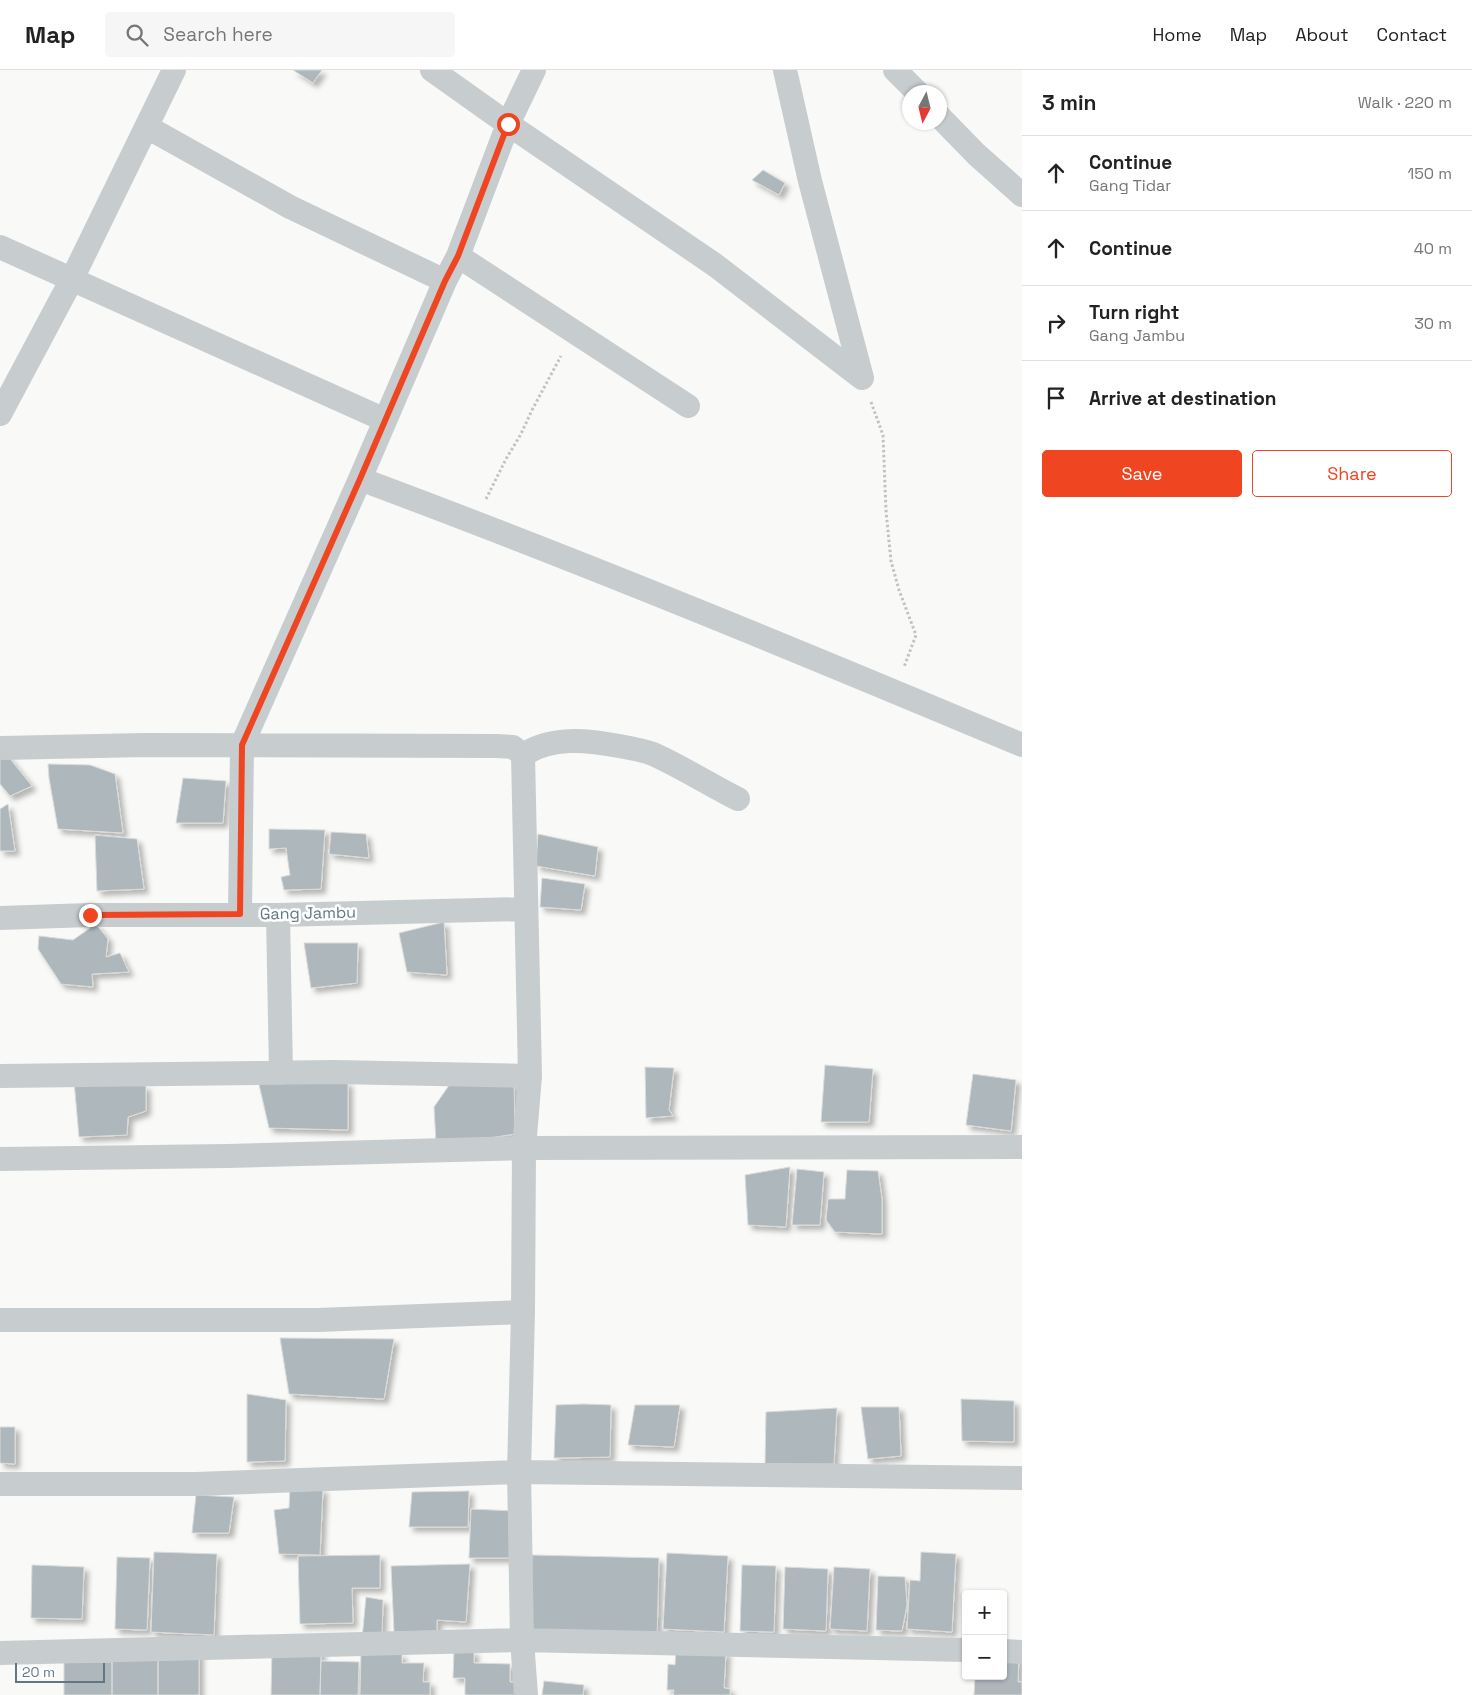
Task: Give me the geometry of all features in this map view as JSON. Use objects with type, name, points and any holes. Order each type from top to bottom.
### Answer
[{"type":"street","points":[[0,414],[72,280],[174,70]]},
{"type":"street","points":[[432,70],[715,265],[862,378]]},
{"type":"street","points":[[240,914],[242,745],[445,281],[458,256],[508,124],[534,70]]},
{"type":"street","points":[[785,70],[810,181],[862,378]]},
{"type":"street","points":[[895,70],[910,85]]},
{"type":"street","points":[[947,123],[976,154],[1022,195]]},
{"type":"street","points":[[147,127],[290,207],[445,281]]},
{"type":"street","points":[[0,247],[385,420]]},
{"type":"street","points":[[458,256],[688,406]]},
{"type":"street","points":[[360,479],[474,521],[1022,745]]},
{"type":"street","points":[[522,756],[534,748],[550,743],[567,741],[589,741],[629,748],[652,754],[738,800]]},
{"type":"street","points":[[0,748],[145,745],[513,747],[522,756],[530,1076],[524,1148],[520,1472],[522,1640],[526,1695]]},
{"type":"street","name":"Gang Jambu","points":[[0,918],[90,915],[278,915],[525,909]]},
{"type":"street","points":[[278,915],[281,1073]]},
{"type":"street","points":[[0,1076],[335,1072],[530,1076]]},
{"type":"street","points":[[0,1159],[227,1156],[524,1148],[1022,1147]]},
{"type":"street","points":[[0,1320],[318,1320],[523,1312]]},
{"type":"street","points":[[0,1484],[196,1484],[520,1472],[1022,1478]]},
{"type":"street","points":[[0,1653],[522,1640],[962,1650]]},
{"type":"street","points":[[1007,1651],[1022,1652]]},
{"type":"path","points":[[474,521],[575,332]]},
{"type":"path","points":[[862,378],[883,435],[886,511],[891,561],[899,590],[916,635],[895,692]]},
{"type":"building","points":[[293,70],[322,70],[313,83]]},
{"type":"building","points":[[763,170],[785,183],[779,195],[752,180]]},
{"type":"building","points":[[7,755],[32,786],[10,796],[0,784],[0,758]]},
{"type":"building","points":[[48,764],[90,765],[115,774],[123,833],[58,829]]},
{"type":"building","points":[[183,778],[226,781],[223,823],[176,823]]},
{"type":"building","points":[[8,804],[15,851],[0,851],[0,809]]},
{"type":"building","points":[[269,829],[325,830],[321,889],[284,890],[281,877],[290,875],[286,848],[269,849]]},
{"type":"building","points":[[331,832],[366,834],[369,858],[329,854]]},
{"type":"building","points":[[538,834],[598,847],[595,876],[536,866]]},
{"type":"building","points":[[95,835],[137,839],[144,889],[97,891]]},
{"type":"building","points":[[542,878],[585,884],[581,910],[540,907]]},
{"type":"building","points":[[444,922],[447,975],[407,972],[399,933]]},
{"type":"building","points":[[96,924],[108,939],[106,957],[120,953],[129,972],[92,974],[93,987],[61,984],[38,949],[39,936],[73,940]]},
{"type":"building","points":[[304,943],[358,943],[357,983],[311,988]]},
{"type":"building","points":[[825,1065],[873,1069],[869,1122],[821,1122]]},
{"type":"building","points":[[645,1067],[674,1068],[669,1110],[673,1116],[646,1118]]},
{"type":"building","points":[[973,1074],[1016,1080],[1011,1131],[966,1125]]},
{"type":"building","points":[[258,1080],[348,1082],[348,1130],[269,1128]]},
{"type":"building","points":[[74,1081],[146,1086],[146,1111],[128,1117],[127,1135],[79,1137]]},
{"type":"building","points":[[452,1081],[514,1082],[515,1134],[456,1143],[436,1143],[434,1107]]},
{"type":"building","points":[[790,1167],[786,1227],[748,1225],[745,1175]]},
{"type":"building","points":[[797,1169],[824,1172],[820,1225],[792,1225]]},
{"type":"building","points":[[847,1170],[878,1171],[882,1199],[882,1234],[835,1232],[826,1220],[828,1199],[845,1199]]},
{"type":"building","points":[[280,1338],[394,1339],[384,1399],[289,1394]]},
{"type":"building","points":[[247,1394],[286,1400],[285,1461],[247,1462]]},
{"type":"building","points":[[961,1399],[1014,1401],[1014,1442],[962,1441]]},
{"type":"building","points":[[556,1405],[611,1405],[610,1457],[554,1458]]},
{"type":"building","points":[[635,1405],[680,1405],[674,1447],[628,1445]]},
{"type":"building","points":[[861,1407],[899,1407],[901,1456],[868,1459]]},
{"type":"building","points":[[837,1408],[834,1464],[765,1464],[766,1412]]},
{"type":"building","points":[[0,1427],[15,1427],[15,1464],[0,1463]]},
{"type":"building","points":[[290,1487],[323,1489],[320,1555],[279,1554],[274,1510],[289,1508]]},
{"type":"building","points":[[469,1491],[468,1527],[409,1527],[412,1492]]},
{"type":"building","points":[[196,1495],[234,1497],[229,1533],[192,1533]]},
{"type":"building","points":[[471,1509],[514,1511],[512,1558],[469,1558]]},
{"type":"building","points":[[154,1552],[217,1554],[214,1635],[151,1632]]},
{"type":"building","points":[[921,1552],[956,1554],[952,1632],[907,1629],[910,1580],[920,1581]]},
{"type":"building","points":[[667,1553],[728,1556],[724,1632],[663,1629]]},
{"type":"building","points":[[380,1555],[380,1588],[352,1588],[353,1623],[300,1624],[298,1556]]},
{"type":"building","points":[[532,1555],[659,1558],[657,1639],[530,1636]]},
{"type":"building","points":[[117,1557],[150,1558],[147,1630],[115,1629]]},
{"type":"building","points":[[470,1564],[466,1622],[437,1620],[437,1631],[394,1632],[391,1566]]},
{"type":"building","points":[[32,1565],[84,1567],[82,1619],[31,1618]]},
{"type":"building","points":[[742,1565],[776,1566],[774,1632],[740,1631]]},
{"type":"building","points":[[785,1567],[828,1569],[826,1631],[783,1629]]},
{"type":"building","points":[[834,1567],[870,1569],[867,1631],[830,1629]]},
{"type":"building","points":[[878,1576],[905,1577],[907,1605],[902,1631],[876,1630]]},
{"type":"building","points":[[366,1597],[383,1600],[382,1634],[362,1639]]},
{"type":"building","points":[[272,1648],[321,1650],[320,1695],[271,1695]]},
{"type":"building","points":[[676,1649],[726,1652],[724,1688],[730,1689],[730,1695],[673,1695],[674,1690],[667,1690],[668,1664],[675,1665]]},
{"type":"building","points":[[199,1651],[199,1695],[158,1695],[158,1656]]},
{"type":"building","points":[[454,1651],[474,1651],[474,1663],[510,1664],[510,1682],[517,1682],[516,1695],[465,1695],[465,1678],[453,1678]]},
{"type":"building","points":[[361,1652],[402,1654],[402,1663],[424,1663],[423,1682],[430,1682],[430,1695],[360,1695]]},
{"type":"building","points":[[1007,1654],[1019,1655],[1018,1682],[1022,1682],[1022,1695],[974,1695],[975,1680],[1007,1680]]},
{"type":"building","points":[[112,1656],[158,1656],[158,1695],[112,1695]]},
{"type":"building","points":[[321,1661],[359,1662],[358,1695],[320,1695]]},
{"type":"building","points":[[64,1662],[112,1662],[112,1695],[64,1695]]},
{"type":"building","points":[[544,1681],[584,1685],[583,1695],[542,1695]]},
{"type":"route","points":[[90,915],[240,914],[242,745],[445,281],[458,256],[508,124]]}]
